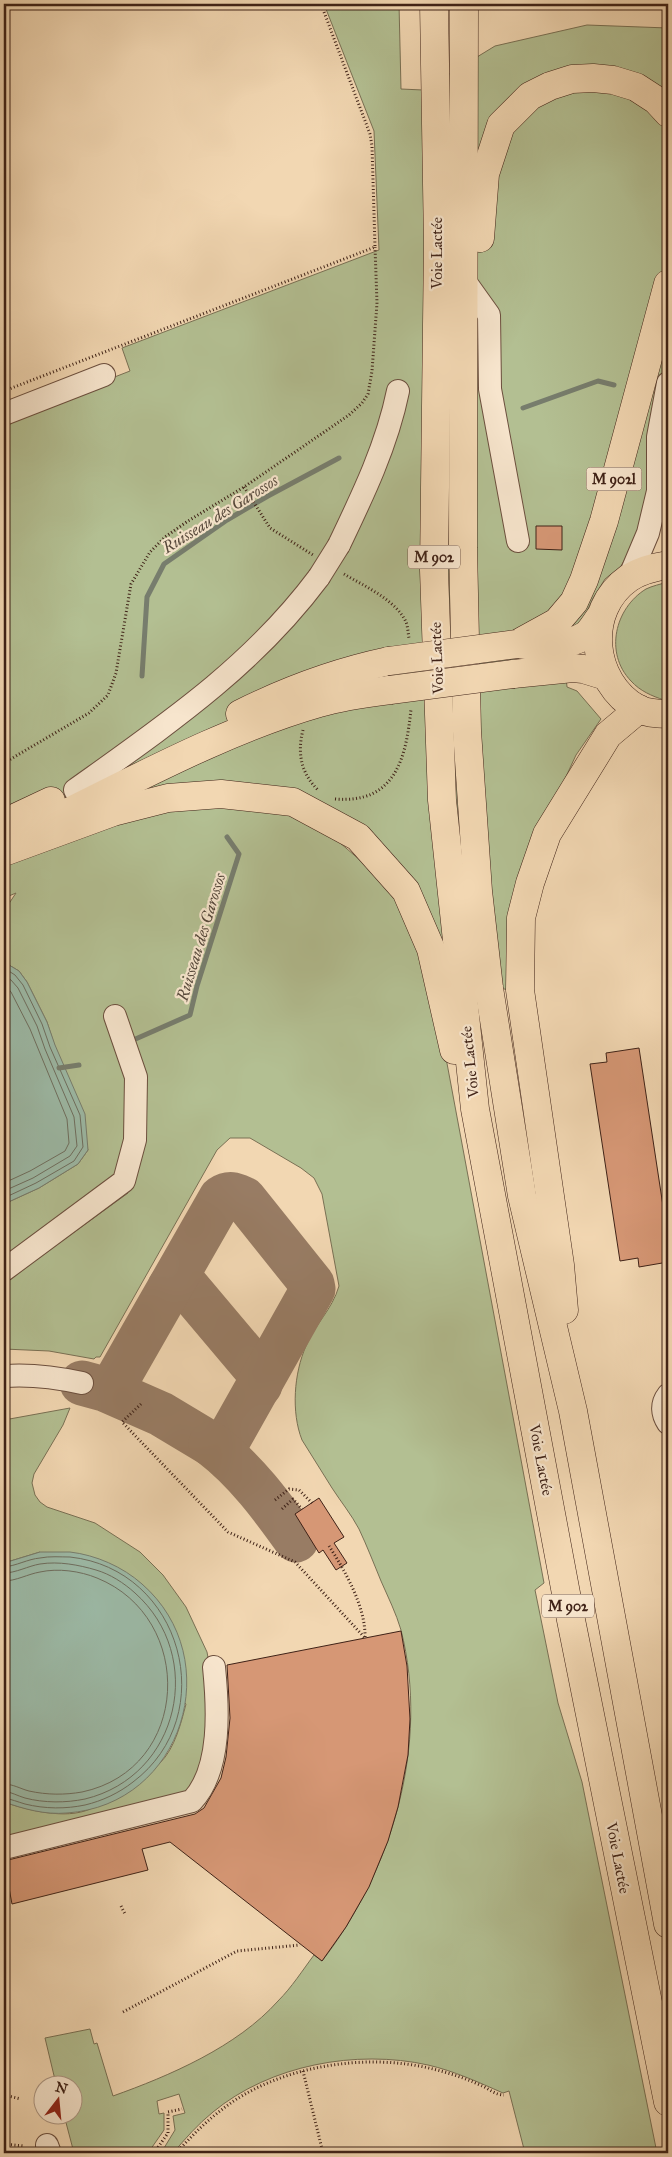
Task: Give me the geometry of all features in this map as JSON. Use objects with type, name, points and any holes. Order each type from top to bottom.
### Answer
[{"type":"main road","name":"Voie Lactée","points":[[434,4],[438,253],[434,570],[442,800],[475,1109],[569,1610],[668,2102]]},
{"type":"main road","name":"Voie Lactée","points":[[464,4],[464,548],[467,721],[478,891],[490,996],[522,1196],[573,1411],[668,1924]]},
{"type":"main road","points":[[464,280],[477,270],[485,174],[501,125],[530,96],[550,86],[572,79],[612,80],[636,87],[656,100],[668,113]]},
{"type":"main road","name":"M 902l","points":[[517,644],[557,622],[574,602],[584,580],[604,521],[668,284]]},
{"type":"main road","points":[[4,823],[284,692],[359,667],[389,661],[517,644],[540,647],[569,642],[587,634],[600,617],[610,596],[629,578],[650,568],[668,565]]},
{"type":"main road","points":[[600,617],[597,637],[599,657],[606,676],[615,689],[639,709],[668,714]]},
{"type":"main road","points":[[4,847],[38,827],[253,726],[321,702],[390,690],[573,668],[606,676]]},
{"type":"main road","points":[[573,1411],[560,1265],[520,990],[521,918],[530,883],[547,834],[608,735],[639,709]]},
{"type":"main road","points":[[4,852],[113,812],[168,798],[221,794],[293,802],[358,838],[406,891],[431,949],[459,1068],[475,1109]]},
{"type":"lane","points":[[464,280],[489,315],[490,389],[518,542]]},
{"type":"lane","points":[[4,414],[104,375]]},
{"type":"lane","points":[[629,578],[648,533],[658,491],[658,437],[668,383]]},
{"type":"lane","points":[[75,790],[192,706],[236,668],[296,608],[319,577],[339,544],[370,481],[394,412],[398,391]]},
{"type":"lane","points":[[658,491],[668,524]]},
{"type":"lane","points":[[4,1270],[124,1181],[135,1140],[136,1076],[115,1016]]},
{"type":"lane","points":[[4,1376],[26,1374],[82,1383]]},
{"type":"lane","points":[[668,1396],[663,1405],[663,1412],[668,1423]]},
{"type":"lane","points":[[4,1848],[192,1801],[198,1794],[208,1773],[217,1727],[218,1706],[214,1667]]},
{"type":"path","points":[[4,763],[89,713],[108,695],[116,673],[131,584],[150,552],[166,537],[188,521],[244,486],[349,414],[362,403],[368,394],[372,371],[377,303],[372,146],[370,134],[322,4]]},
{"type":"path","points":[[4,391],[375,247]]},
{"type":"path","points":[[244,486],[264,519]]},
{"type":"path","points":[[141,1404],[122,1422],[228,1532],[295,1562],[365,1638],[363,1622],[352,1588],[329,1546]]},
{"type":"path","points":[[275,1500],[289,1489],[299,1490],[312,1503]]},
{"type":"path","points":[[282,1509],[293,1499],[302,1509]]},
{"type":"path","points":[[121,1906],[126,1914]]},
{"type":"path","points":[[123,2012],[237,1951],[300,1945]]},
{"type":"path","points":[[176,2153],[221,2109],[274,2080],[303,2071],[358,2061],[412,2064],[451,2074],[497,2094],[504,2095]]},
{"type":"path","points":[[303,2071],[323,2153]]},
{"type":"path","points":[[4,2096],[21,2099]]},
{"type":"path","points":[[154,2153],[168,2133],[168,2112],[182,2109]]},
{"type":"path","points":[[4,2144],[24,2146]]},
{"type":"shaded area","points":[[324,4],[399,4],[401,89],[423,90],[495,46],[587,25],[668,28],[668,484],[621,566],[605,579],[593,598],[582,622],[562,634],[567,687],[577,691],[601,719],[576,755],[526,863],[511,990],[504,989],[439,943],[379,854],[339,842],[383,880],[410,920],[432,983],[544,1583],[535,1590],[558,1703],[582,1782],[657,2153],[525,2153],[509,2091],[503,2093],[438,2067],[400,2060],[372,2059],[343,2060],[315,2065],[287,2072],[261,2083],[236,2096],[213,2112],[173,2153],[161,2153],[175,2130],[173,2116],[185,2113],[179,2094],[157,2101],[159,2114],[164,2113],[164,2130],[148,2153],[74,2153],[66,2124],[82,2124],[82,2074],[54,2074],[45,2038],[90,2029],[94,2044],[97,2043],[113,2096],[157,2079],[201,2058],[223,2046],[261,2017],[283,1996],[314,1955],[322,1961],[347,1926],[368,1887],[385,1847],[399,1804],[407,1761],[411,1717],[409,1673],[401,1630],[392,1605],[359,1529],[302,1440],[296,1417],[295,1393],[302,1357],[310,1338],[336,1295],[339,1286],[322,1194],[314,1178],[301,1168],[250,1138],[230,1138],[217,1150],[100,1357],[94,1359],[49,1351],[4,1349],[4,1283],[128,1193],[118,1189],[4,1273],[4,1204],[39,1188],[78,1164],[88,1150],[47,1022],[27,982],[19,971],[4,962],[4,911],[16,893],[4,898],[4,420],[130,371],[122,348],[379,250],[374,131]]},
{"type":"shaded area","points":[[668,582],[668,695],[664,700],[646,693],[631,681],[623,670],[616,645],[621,619],[635,597],[646,589]]},
{"type":"shaded area","points":[[70,1408],[63,1425],[34,1474],[32,1483],[35,1495],[47,1507],[95,1523],[140,1552],[163,1575],[186,1607],[207,1652],[212,1680],[209,1744],[187,1798],[4,1844],[4,1802],[35,1811],[58,1814],[70,1814],[90,1809],[160,1763],[174,1743],[186,1704],[40,1552],[4,1563],[4,1420]]},
{"type":"water","points":[[4,962],[19,971],[27,982],[47,1022],[85,1114],[88,1150],[78,1164],[39,1188],[4,1204]]},
{"type":"water","points":[[40,1552],[70,1552],[90,1556],[118,1567],[142,1584],[168,1615],[183,1650],[187,1687],[180,1724],[164,1757],[140,1784],[107,1804],[67,1813],[35,1811],[4,1802],[4,1563]]},
{"type":"building","points":[[536,526],[562,526],[562,550],[536,549]]},
{"type":"building","points":[[639,1048],[668,1239],[668,1262],[639,1267],[638,1258],[620,1261],[590,1064],[607,1062],[606,1053]]},
{"type":"building","points":[[319,1498],[344,1537],[334,1543],[347,1563],[336,1570],[323,1550],[319,1553],[295,1514]]},
{"type":"building","points":[[401,1631],[407,1666],[410,1719],[408,1755],[398,1807],[388,1841],[369,1887],[346,1927],[322,1961],[170,1842],[142,1849],[148,1870],[12,1904],[4,1861],[195,1814],[204,1808],[221,1778],[226,1757],[230,1718],[227,1665]]},
{"type":"waterway","name":"Ruisseau des Garossos","points":[[523,408],[598,381],[614,385]]},
{"type":"waterway","name":"Ruisseau des Garossos","points":[[142,676],[147,597],[164,564],[227,520],[339,458]]},
{"type":"waterway","name":"Ruisseau des Garossos","points":[[131,1041],[190,1015],[197,986],[239,854],[227,837]]},
{"type":"waterway","name":"Ruisseau des Garossos","points":[[59,1068],[79,1065]]},
{"type":"taxiway","points":[[82,1383],[104,1389],[114,1385],[221,1198],[235,1195],[244,1199],[312,1284],[313,1289],[228,1440],[219,1445],[211,1444],[161,1414],[104,1389]]},
{"type":"taxiway","points":[[170,1287],[177,1283],[187,1287],[257,1370],[260,1375],[260,1385]]},
{"type":"taxiway","points":[[211,1444],[247,1477],[296,1540]]}]
